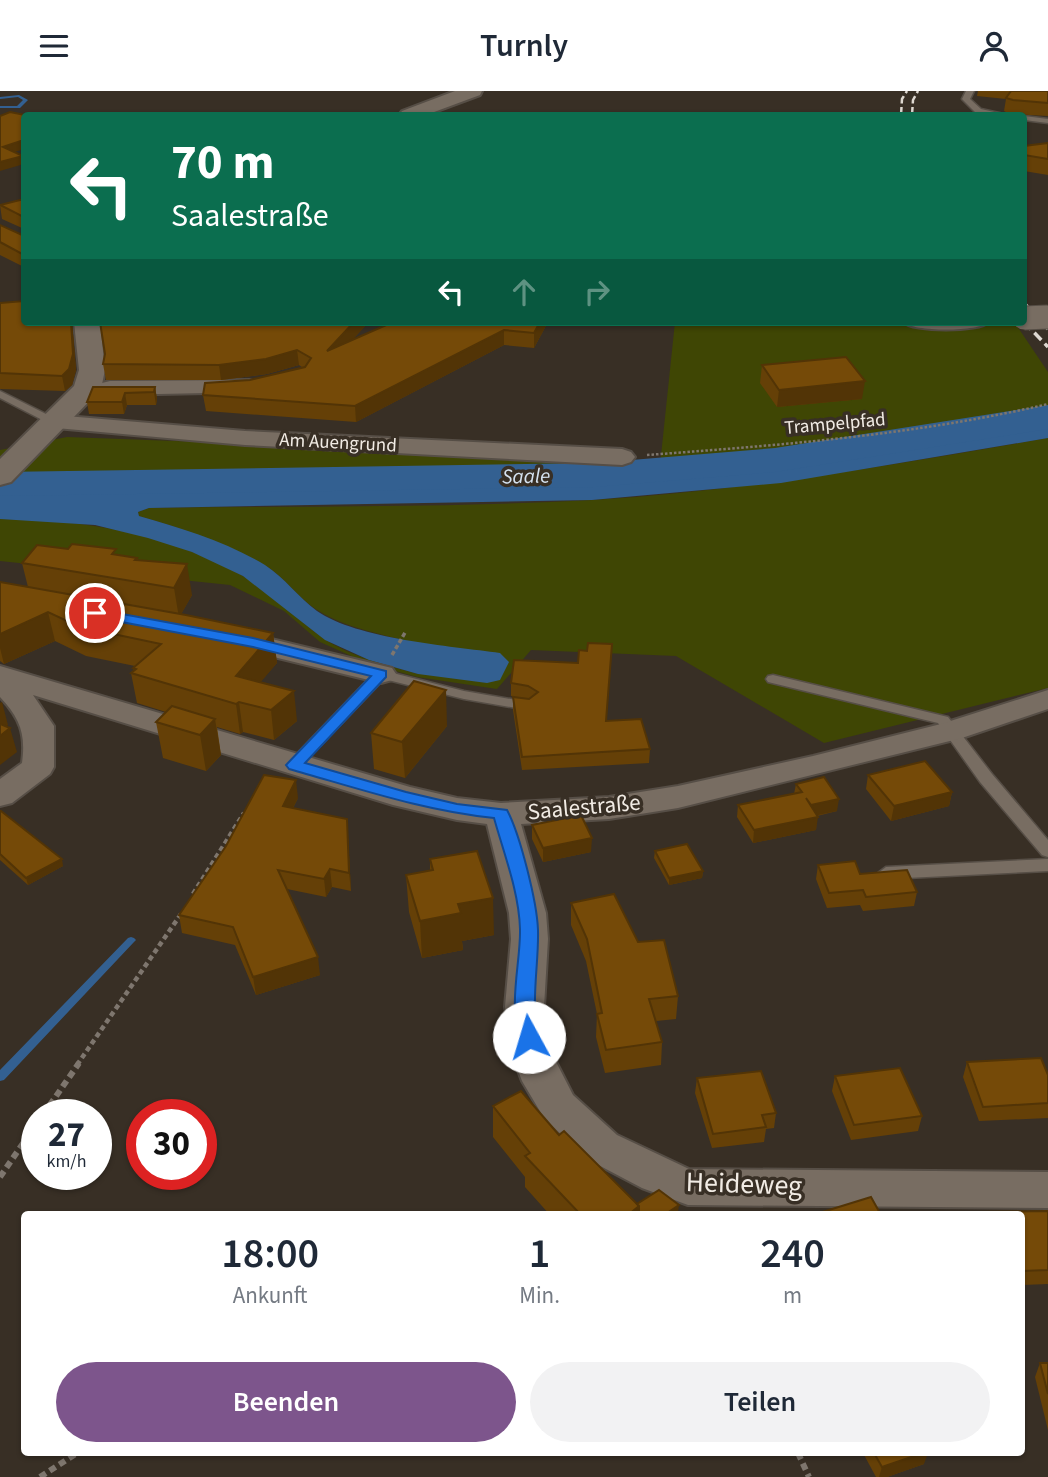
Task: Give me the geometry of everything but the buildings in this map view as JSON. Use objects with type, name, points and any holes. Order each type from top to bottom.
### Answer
[{"type":"street","points":[[417,112],[473,91]]},
{"type":"street","points":[[1027,319],[1048,317]]},
{"type":"street","points":[[0,476],[87,389],[92,370],[87,326]]},
{"type":"street","points":[[87,389],[196,390],[272,383]]},
{"type":"street","name":"Am Auengrund","points":[[47,429],[622,457]]},
{"type":"street","points":[[199,632],[385,666]]},
{"type":"street","points":[[0,678],[36,716],[42,741],[38,767],[0,795]]},
{"type":"street","name":"Saalestraße","points":[[0,678],[405,797],[457,809],[501,814],[596,809],[678,797],[951,731],[1048,699]]},
{"type":"street","name":"Heideweg","points":[[501,814],[523,888],[529,927],[525,1019],[533,1055],[547,1090],[570,1122],[601,1149],[696,1201],[1048,1189]]},
{"type":"lane","points":[[970,91],[966,99],[974,108],[991,112]]},
{"type":"lane","points":[[1027,118],[1048,121]]},
{"type":"lane","points":[[0,394],[47,429]]},
{"type":"lane","points":[[294,765],[385,666],[464,695],[528,706]]},
{"type":"lane","points":[[773,679],[943,720],[986,778],[1048,851]]},
{"type":"lane","points":[[876,874],[1048,865]]},
{"type":"path","name":"Trampelpfad","points":[[622,457],[844,440],[989,418],[1048,404]]},
{"type":"path","points":[[385,666],[406,631]]},
{"type":"path","points":[[54,1099],[179,917],[250,803]]},
{"type":"path","points":[[0,1177],[21,1146]]},
{"type":"path","points":[[40,1477],[72,1456]]},
{"type":"path","points":[[800,1456],[809,1477]]},
{"type":"green space","points":[[675,326],[1017,326],[1048,372],[1048,414],[808,454],[687,470],[566,479],[0,484],[0,450],[67,437],[386,449],[660,465]]},
{"type":"green space","points":[[1048,438],[1048,688],[824,743],[676,656],[531,650],[497,689],[417,677],[367,663],[320,642],[284,611],[230,585],[0,561],[0,519],[94,526],[156,540],[215,561],[243,576],[334,645],[369,660],[418,674],[406,641],[329,617],[311,606],[261,563],[201,536],[139,516],[138,512],[149,508],[482,504],[650,496],[821,475]]},
{"type":"water","points":[[1048,414],[1048,438],[781,483],[592,500],[149,508],[138,512],[139,516],[204,536],[265,565],[317,611],[334,621],[405,640],[500,653],[509,662],[500,680],[487,683],[418,674],[369,660],[325,640],[243,576],[192,552],[95,525],[0,519],[0,484],[566,479],[627,475],[748,463]]},
{"type":"waterway","points":[[0,98],[19,96],[26,100],[18,107],[0,107]]},
{"type":"waterway","name":"Saale","points":[[0,484],[595,475],[775,460],[1048,417]]},
{"type":"waterway","points":[[0,1077],[131,940]]},
{"type":"railway","points":[[901,112],[902,99],[907,91]]},
{"type":"railway","points":[[912,112],[913,100],[918,91]]},
{"type":"railway","points":[[1027,306],[1048,329]]},
{"type":"railway","points":[[1027,325],[1048,347]]},
{"type":"route","points":[[95,613],[253,643],[381,674],[294,765],[405,797],[457,809],[501,814],[523,888],[529,927],[525,1019],[529,1037]]}]
